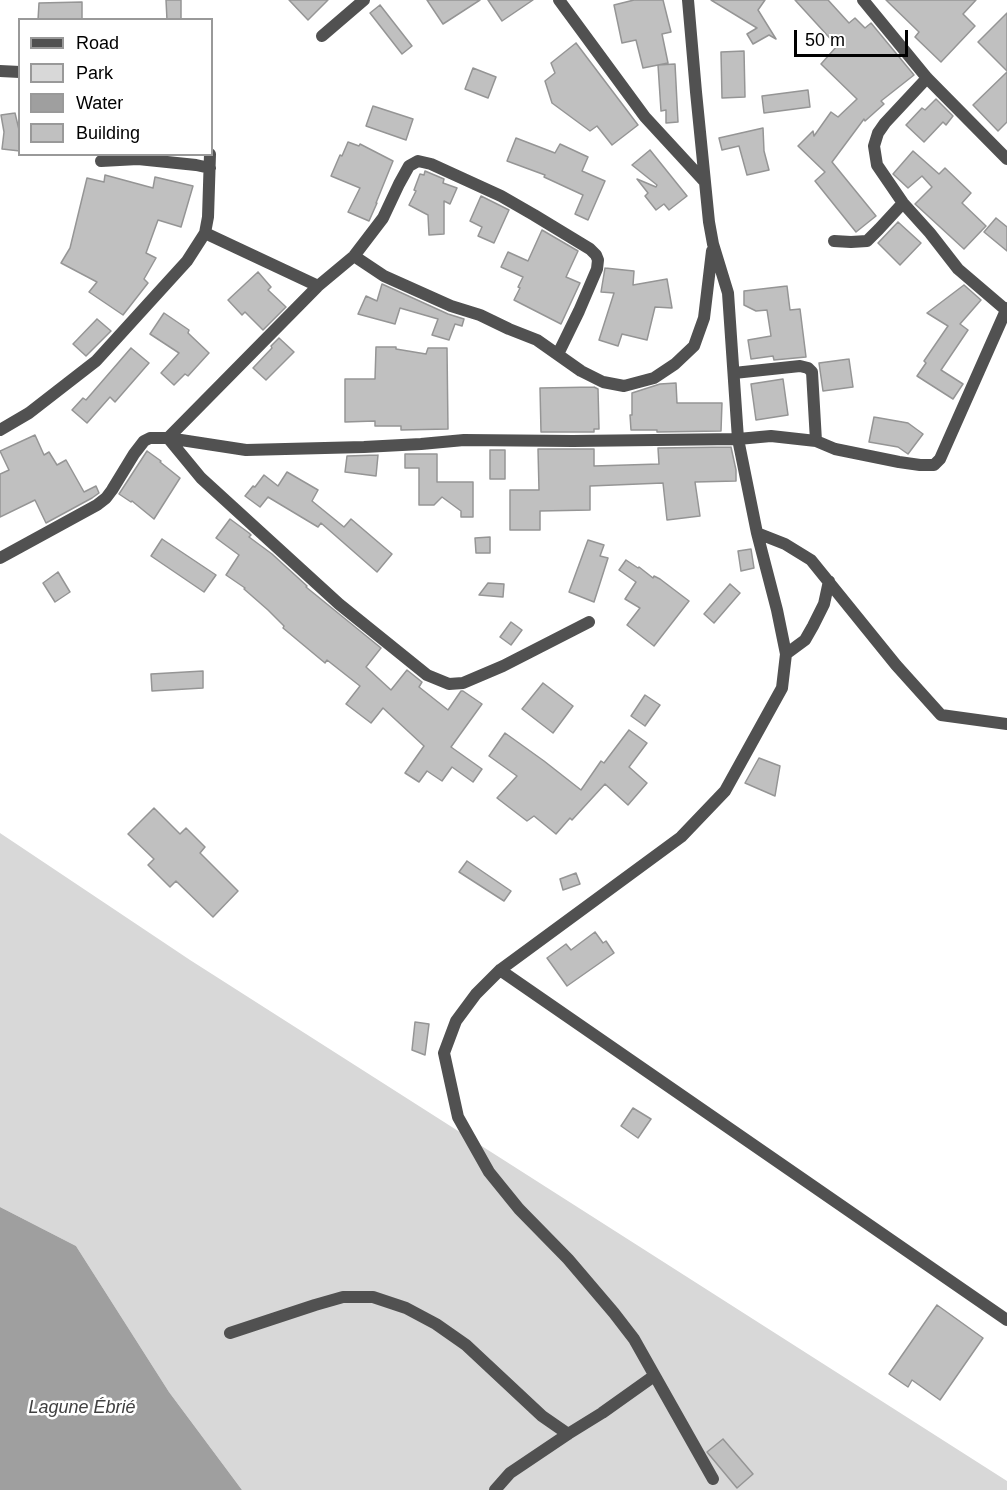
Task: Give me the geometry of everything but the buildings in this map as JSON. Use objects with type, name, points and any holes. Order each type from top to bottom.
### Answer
[{"type":"street","points":[[322,36],[364,0]]},
{"type":"street","points":[[559,0],[645,117],[705,182]]},
{"type":"street","points":[[688,0],[709,222],[713,244],[728,293],[738,439],[757,533],[786,654],[782,688],[725,791],[681,837],[500,970],[476,994],[456,1021],[444,1053],[458,1117],[489,1172],[519,1209],[568,1259],[634,1339],[713,1479]]},
{"type":"street","points":[[863,0],[927,78],[1007,159]]},
{"type":"street","points":[[0,71],[18,72]]},
{"type":"street","points":[[0,558],[98,505],[112,490],[144,441],[150,438],[168,438],[246,450],[421,444],[464,440],[738,439],[771,436],[816,441],[835,448],[899,462],[934,465],[940,459],[1007,310],[958,269],[903,202],[877,165],[874,146],[878,134],[885,123],[927,78]]},
{"type":"street","points":[[0,430],[29,414],[96,362],[187,261],[205,233],[208,217],[210,156]]},
{"type":"street","points":[[101,161],[138,159],[210,168]]},
{"type":"street","points":[[168,438],[318,286],[354,256],[383,219],[409,166],[418,161],[430,164],[501,196],[534,214],[596,255],[597,269],[558,354]]},
{"type":"street","points":[[834,241],[867,241],[903,202]]},
{"type":"street","points":[[205,233],[318,286]]},
{"type":"street","points":[[354,256],[384,276],[451,306],[480,315],[537,340],[581,371],[603,382],[624,386],[654,378],[675,364],[694,346],[704,318],[713,244]]},
{"type":"street","points":[[734,373],[800,366],[808,368],[812,372],[816,441]]},
{"type":"street","points":[[168,438],[201,478],[339,604],[427,675],[448,684],[464,683],[503,666],[589,622]]},
{"type":"street","points":[[757,533],[785,544],[811,560],[941,715],[1007,724]]},
{"type":"street","points":[[786,654],[805,640],[824,603],[829,581]]},
{"type":"street","points":[[500,970],[1007,1320]]},
{"type":"street","points":[[230,1333],[343,1297],[373,1297],[406,1308],[436,1324],[466,1345],[542,1416],[568,1434]]},
{"type":"street","points":[[495,1490],[510,1473],[654,1376]]},
{"type":"green space","points":[[0,833],[190,960],[1007,1481],[1007,1490],[242,1490],[169,1392],[76,1246],[0,1207]]},
{"type":"water","name":"Lagune Ébrié","points":[[0,1207],[76,1246],[169,1392],[242,1490],[0,1490]]}]
